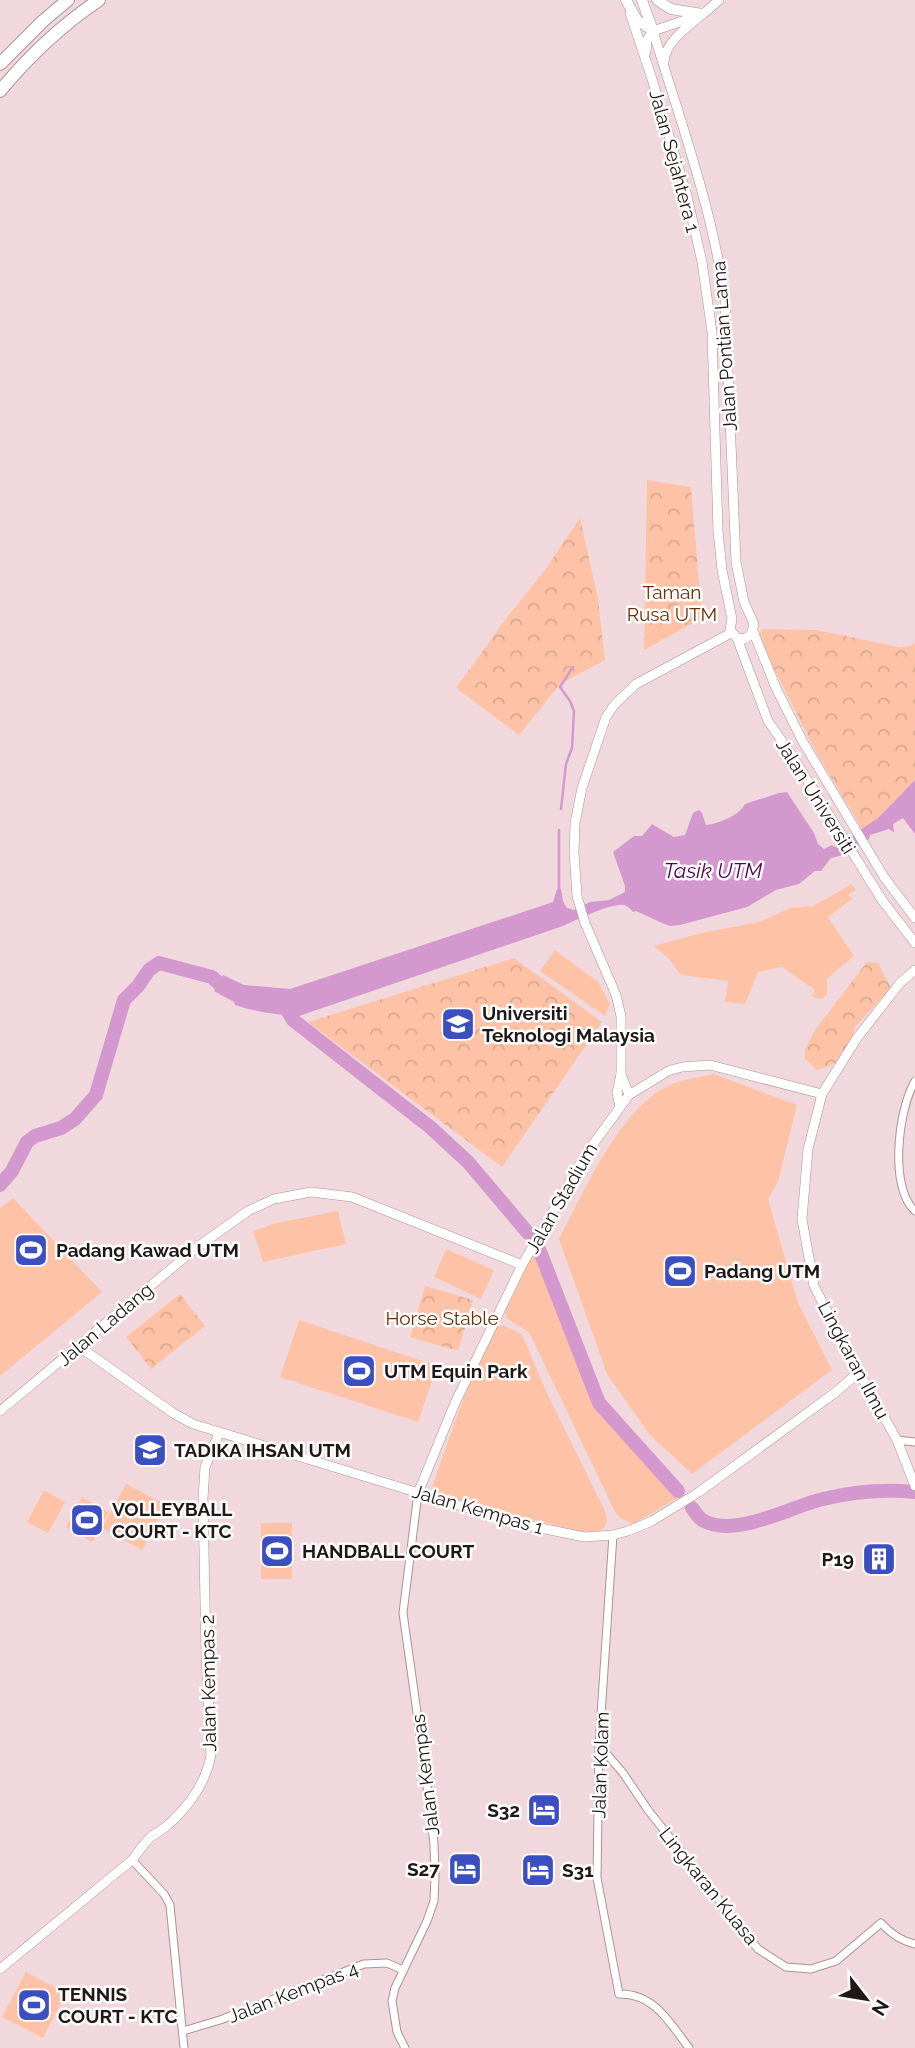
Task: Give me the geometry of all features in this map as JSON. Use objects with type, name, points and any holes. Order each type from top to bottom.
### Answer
[{"type":"highway","points":[[0,64],[68,0]]},
{"type":"highway","points":[[0,91],[36,51],[99,0]]},
{"type":"main road","points":[[625,0],[638,20],[653,31]]},
{"type":"main road","name":"Jalan Pontian Lama","points":[[642,0],[653,31]]},
{"type":"main road","points":[[657,0],[671,9],[702,14]]},
{"type":"street","name":"Jalan Sejahtera 1","points":[[625,0],[652,79],[694,224],[702,262],[712,332],[718,531],[722,570],[732,619]]},
{"type":"street","points":[[664,68],[664,58],[671,43],[719,0]]},
{"type":"street","points":[[652,79],[645,47],[653,31],[702,14]]},
{"type":"street","name":"Jalan Pontian Lama","points":[[653,31],[701,181],[719,261],[725,300],[736,562],[739,585],[750,617]]},
{"type":"street","points":[[712,332],[726,334]]},
{"type":"street","points":[[712,380],[728,380]]},
{"type":"street","points":[[620,1106],[617,1093],[621,1074],[621,1016],[616,995],[585,923],[577,896],[574,852],[582,788],[606,717],[615,704],[636,684],[734,636],[748,638],[754,631],[750,617],[738,614],[732,619],[729,626],[734,636]]},
{"type":"street","name":"Jalan Universiti","points":[[754,631],[788,713],[854,829],[915,918]]},
{"type":"street","name":"Jalan Universiti","points":[[734,636],[768,721],[882,900],[915,943]]},
{"type":"street","name":"Lingkaran Ilmu","points":[[913,1482],[897,1440],[814,1286],[802,1219],[807,1149],[822,1094],[857,1038],[900,983],[915,970]]},
{"type":"street","name":"Jalan Stadium","points":[[418,1493],[455,1403],[522,1265],[586,1154],[629,1095],[668,1071],[710,1065],[822,1094]]},
{"type":"street","points":[[621,1074],[629,1095]]},
{"type":"street","points":[[915,1081],[909,1090],[901,1127],[899,1164],[901,1182],[908,1202],[915,1211]]},
{"type":"street","name":"Jalan Ladang","points":[[0,1411],[196,1248],[248,1211],[274,1199],[311,1192],[352,1197],[522,1265]]},
{"type":"street","name":"Jalan Kempas 1","points":[[79,1347],[173,1413],[192,1423],[517,1523],[584,1537],[613,1535],[652,1521],[699,1492],[836,1392],[859,1372]]},
{"type":"street","name":"Jalan Kempas 2","points":[[0,1969],[132,1860],[149,1838],[165,1827],[188,1804],[208,1770],[211,1755],[206,1654],[204,1489],[205,1467],[219,1433]]},
{"type":"street","points":[[897,1440],[915,1442]]},
{"type":"street","name":"Jalan Kempas","points":[[405,2048],[397,2032],[392,2001],[395,1987],[434,1901],[435,1878],[434,1844],[403,1613],[418,1493]]},
{"type":"street","name":"Jalan Kolam","points":[[613,1535],[599,1745],[597,1878],[619,1994],[641,1996],[662,2012],[689,2048]]},
{"type":"street","name":"Lingkaran Kuasa","points":[[599,1745],[758,1949],[786,1967],[811,1969],[836,1961],[881,1923],[889,1932],[915,1944]]},
{"type":"street","points":[[132,1860],[164,1894],[170,1905],[184,2048]]},
{"type":"street","name":"Jalan Kempas 4","points":[[183,2031],[220,2020],[364,1964],[387,1963],[403,1970]]},
{"type":"green space","name":"Taman Rusa UTM","points":[[647,480],[691,487],[702,618],[644,650]]},
{"type":"green space","points":[[580,518],[598,599],[605,660],[560,684],[519,735],[456,688],[545,570]]},
{"type":"green space","points":[[762,629],[817,630],[899,647],[915,643],[915,780],[878,818],[862,829],[815,750],[758,637]]},
{"type":"green space","points":[[852,884],[856,890],[848,895],[852,899],[828,917],[854,956],[827,979],[827,994],[819,999],[812,996],[815,990],[782,967],[758,972],[745,1004],[725,1002],[728,981],[681,975],[669,959],[654,946],[701,933],[759,922],[790,908],[813,906]]},
{"type":"green space","points":[[555,950],[598,982],[610,1004],[605,1016],[540,971]]},
{"type":"green space","points":[[514,958],[602,1022],[502,1167],[308,1022]]},
{"type":"green space","points":[[867,962],[878,963],[891,988],[855,1027],[853,1036],[836,1063],[817,1070],[805,1059],[805,1049],[816,1029]]},
{"type":"green space","name":"Padang UTM","points":[[714,1074],[797,1105],[778,1182],[768,1199],[798,1303],[832,1370],[692,1474],[649,1434],[607,1374],[559,1239],[592,1175],[636,1110],[672,1084]]},
{"type":"green space","name":"Padang Kawad UTM","points":[[13,1198],[102,1292],[0,1376],[0,1208]]},
{"type":"green space","points":[[338,1211],[346,1244],[263,1262],[253,1231],[276,1223]]},
{"type":"green space","points":[[536,1248],[597,1406],[676,1492],[676,1499],[633,1524],[620,1518],[615,1512],[530,1334],[510,1321],[505,1314],[505,1309]]},
{"type":"green space","points":[[446,1249],[494,1270],[481,1299],[434,1277]]},
{"type":"green space","name":"Horse Stable","points":[[425,1286],[473,1300],[458,1351],[410,1337]]},
{"type":"green space","points":[[180,1294],[205,1326],[151,1369],[126,1337]]},
{"type":"green space","name":"UTM Equin Park","points":[[299,1320],[437,1366],[418,1422],[280,1377]]},
{"type":"green space","points":[[503,1325],[522,1334],[545,1389],[605,1511],[606,1523],[599,1532],[577,1531],[432,1491],[464,1397],[496,1327]]},
{"type":"green space","points":[[126,1484],[166,1505],[142,1550],[102,1528]]},
{"type":"green space","points":[[44,1490],[65,1502],[48,1533],[27,1522]]},
{"type":"green space","name":"VOLLEYBALL COURT - KTC","points":[[82,1497],[109,1512],[92,1542],[66,1527]]},
{"type":"green space","name":"HANDBALL COURT","points":[[261,1523],[292,1523],[292,1579],[261,1579]]},
{"type":"green space","name":"TENNIS COURT - KTC","points":[[26,1972],[66,1993],[43,2038],[2,2017]]},
{"type":"water","name":"Tasik UTM","points":[[915,780],[915,834],[903,818],[893,824],[893,832],[889,829],[870,835],[869,839],[843,855],[831,858],[821,871],[815,871],[799,884],[776,890],[747,907],[670,926],[633,912],[625,905],[613,906],[563,926],[299,1016],[266,1013],[235,1005],[214,991],[223,975],[244,985],[290,989],[553,902],[557,889],[561,889],[567,908],[574,910],[590,902],[609,900],[625,892],[613,852],[634,836],[642,836],[652,824],[674,837],[685,835],[693,813],[699,810],[706,825],[711,824],[734,815],[745,804],[787,792],[814,833],[818,844],[824,849],[832,845],[835,847],[878,818]]},
{"type":"waterway","points":[[561,809],[566,764],[572,748],[574,711],[560,687],[573,667]]},
{"type":"waterway","points":[[559,830],[559,889]]},
{"type":"waterway","points":[[0,1185],[12,1171],[27,1142],[75,1119],[96,1095],[124,1000],[149,970],[159,963],[212,977],[225,989],[233,992]]},
{"type":"waterway","points":[[279,1003],[283,1003],[293,1020],[430,1127],[468,1162],[528,1233]]},
{"type":"waterway","points":[[539,1249],[599,1403],[678,1491]]},
{"type":"waterway","points":[[692,1508],[702,1520],[715,1525],[730,1526],[762,1520],[834,1497],[880,1491],[915,1492]]},
{"type":"place","name":"Universiti Teknologi Malaysia","points":[[458,1024]]},
{"type":"place","name":"Padang Kawad UTM","points":[[31,1250]]},
{"type":"place","name":"Padang UTM","points":[[680,1271]]},
{"type":"place","name":"UTM Equin Park","points":[[359,1371]]},
{"type":"place","name":"TADIKA IHSAN UTM","points":[[150,1450]]},
{"type":"place","name":"VOLLEYBALL COURT - KTC","points":[[87,1520]]},
{"type":"place","name":"HANDBALL COURT","points":[[277,1551]]},
{"type":"place","name":"P19","points":[[879,1559]]},
{"type":"place","name":"S32","points":[[544,1810]]},
{"type":"place","name":"S27","points":[[465,1869]]},
{"type":"place","name":"S31","points":[[538,1870]]},
{"type":"place","name":"TENNIS COURT - KTC","points":[[34,2005]]}]
